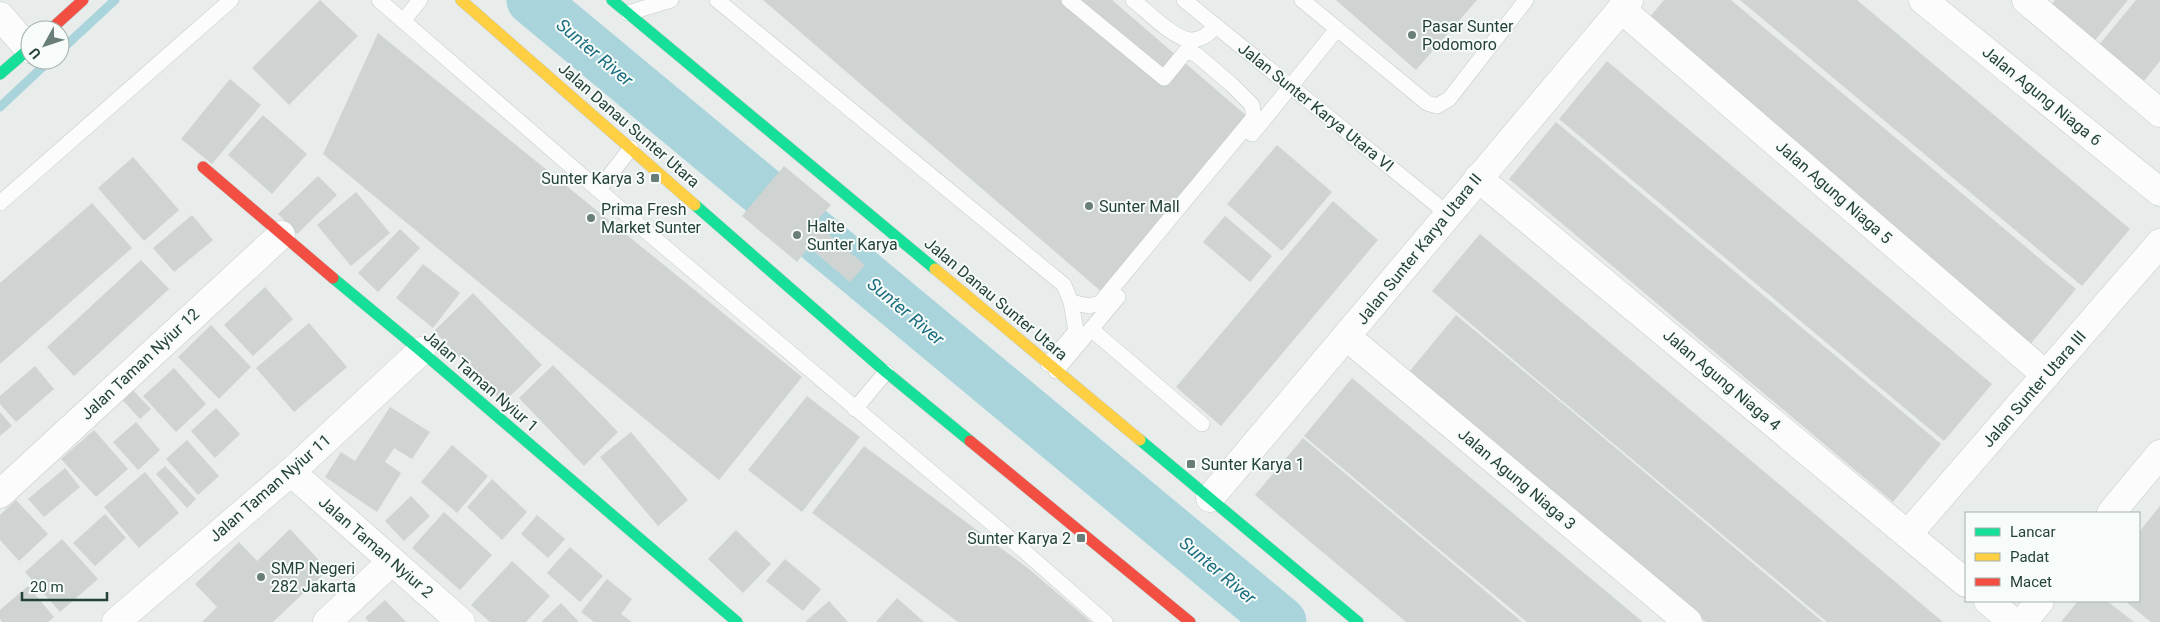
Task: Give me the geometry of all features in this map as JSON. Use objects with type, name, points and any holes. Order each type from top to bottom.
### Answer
[{"type":"main road","points":[[61,20],[83,0]]},
{"type":"main road","name":"Jalan Danau Sunter Utara","points":[[461,0],[886,372],[1186,621]]},
{"type":"main road","name":"Jalan Danau Sunter Utara","points":[[612,0],[1358,622]]},
{"type":"main road","points":[[0,74],[20,57]]},
{"type":"main road","name":"Jalan Taman Nyiur 1","points":[[203,167],[280,234],[422,351],[737,622]]},
{"type":"street","name":"Jalan Agung Niaga 6","points":[[1923,0],[2160,192]]},
{"type":"street","points":[[2033,2],[2158,107]]},
{"type":"street","name":"Jalan Sunter Karya Utara II","points":[[1210,498],[1348,337],[1621,3]]},
{"type":"street","name":"Jalan Agung Niaga 5","points":[[1621,3],[2046,375]]},
{"type":"street","points":[[0,16],[20,38]]},
{"type":"street","name":"Jalan Agung Niaga 4","points":[[1478,178],[1965,582]]},
{"type":"street","name":"Jalan Taman Nyiur 12","points":[[0,494],[280,234]]},
{"type":"street","name":"Jalan Sunter Utara III","points":[[1908,534],[2160,243]]},
{"type":"street","name":"Jalan Agung Niaga 3","points":[[1348,337],[1688,622]]},
{"type":"street","name":"Jalan Taman Nyiur 11","points":[[116,622],[292,472],[422,351]]},
{"type":"street","points":[[2112,512],[2160,454]]},
{"type":"street","name":"Jalan Taman Nyiur 2","points":[[292,472],[462,622]]},
{"type":"street","points":[[327,622],[392,561]]},
{"type":"street","points":[[1989,602],[2013,622]]},
{"type":"street","points":[[2023,622],[2039,602]]},
{"type":"lane","points":[[0,203],[230,0]]},
{"type":"lane","points":[[379,0],[1007,536],[1105,622]]},
{"type":"lane","points":[[403,21],[420,0]]},
{"type":"lane","points":[[628,13],[671,0]]},
{"type":"lane","points":[[717,0],[1064,285],[1071,302],[1076,331],[1052,367]]},
{"type":"lane","points":[[1069,0],[1164,78],[1186,51],[1198,55],[1252,105],[1254,117],[1100,303],[1089,306],[1071,302]]},
{"type":"lane","points":[[1133,0],[1173,32],[1190,40],[1208,35],[1216,26]]},
{"type":"lane","name":"Jalan Sunter Karya Utara VI","points":[[1184,0],[1448,214]]},
{"type":"lane","points":[[1302,0],[1427,103],[1437,106],[1449,99],[1526,0]]},
{"type":"lane","points":[[1052,367],[1091,329],[1337,29]]},
{"type":"lane","points":[[599,189],[632,148]]},
{"type":"lane","points":[[1091,329],[1202,424]]},
{"type":"lane","points":[[856,409],[886,372]]},
{"type":"building","points":[[320,0],[358,36],[289,105],[252,68]]},
{"type":"building","name":"Sunter Mall","points":[[763,0],[1112,0],[1249,118],[1103,293]]},
{"type":"building","name":"Pasar Sunter Podomoro","points":[[1336,0],[1477,0],[1416,70]]},
{"type":"building","points":[[1664,0],[1731,0],[2076,289],[2028,347],[1644,24]]},
{"type":"building","points":[[1740,0],[1857,0],[2130,229],[2082,286]]},
{"type":"building","points":[[2055,0],[2128,0],[2093,43],[2049,7]]},
{"type":"building","points":[[2136,0],[2160,0],[2160,61],[2143,82],[2098,46]]},
{"type":"building","points":[[378,33],[802,377],[719,480],[323,154]]},
{"type":"building","points":[[1607,61],[1992,384],[1944,441],[1559,119]]},
{"type":"building","points":[[230,79],[261,105],[212,164],[181,139]]},
{"type":"building","points":[[263,115],[307,154],[272,194],[228,155]]},
{"type":"building","points":[[1556,122],[1941,444],[1893,502],[1509,179]]},
{"type":"building","points":[[1277,145],[1332,192],[1282,251],[1227,204]]},
{"type":"building","points":[[133,157],[179,210],[144,241],[98,188]]},
{"type":"building","name":"Halte Sunter Karya","points":[[784,166],[831,205],[815,223],[865,265],[850,282],[809,247],[797,262],[742,216]]},
{"type":"building","points":[[318,176],[337,195],[297,234],[278,214]]},
{"type":"building","points":[[356,192],[390,233],[351,266],[317,225]]},
{"type":"building","points":[[1333,201],[1378,240],[1221,426],[1176,387]]},
{"type":"building","points":[[92,203],[132,248],[0,364],[0,283]]},
{"type":"building","points":[[192,215],[213,240],[174,272],[153,248]]},
{"type":"building","points":[[1225,216],[1272,256],[1250,282],[1203,242]]},
{"type":"building","points":[[400,229],[420,248],[378,292],[358,273]]},
{"type":"building","points":[[1480,234],[1943,622],[1827,622],[1530,374],[1432,291]]},
{"type":"building","points":[[141,260],[169,289],[74,376],[47,347]]},
{"type":"building","points":[[423,264],[460,293],[433,328],[396,298]]},
{"type":"building","points":[[265,287],[293,319],[253,356],[224,325]]},
{"type":"building","points":[[473,293],[542,365],[503,403],[434,331]]},
{"type":"building","points":[[1456,315],[1823,622],[1706,622],[1409,372]]},
{"type":"building","points":[[309,323],[347,367],[294,412],[256,368]]},
{"type":"building","points":[[211,325],[251,367],[219,399],[178,357]]},
{"type":"building","points":[[553,365],[618,432],[584,466],[519,398]]},
{"type":"building","points":[[35,366],[54,389],[16,422],[0,404],[0,396]]},
{"type":"building","points":[[174,368],[206,404],[176,432],[143,396]]},
{"type":"building","points":[[1352,378],[1643,622],[1527,622],[1304,436]]},
{"type":"building","points":[[127,384],[151,409],[140,419],[117,394]]},
{"type":"building","points":[[807,396],[860,437],[802,512],[748,470]]},
{"type":"building","points":[[390,407],[430,432],[412,459],[394,448],[385,462],[401,473],[377,512],[325,477],[341,452],[355,461]]},
{"type":"building","points":[[216,408],[240,434],[215,458],[191,431]]},
{"type":"building","points":[[0,412],[12,426],[0,436]]},
{"type":"building","points":[[136,422],[160,450],[138,470],[113,442]]},
{"type":"building","points":[[94,430],[128,469],[96,497],[61,459]]},
{"type":"building","points":[[631,432],[688,500],[658,526],[600,457]]},
{"type":"building","points":[[1303,438],[1522,622],[1406,622],[1295,529],[1255,495]]},
{"type":"building","points":[[187,440],[219,476],[198,495],[166,459]]},
{"type":"building","points":[[452,445],[488,476],[457,513],[421,482]]},
{"type":"building","points":[[864,446],[1029,569],[1091,622],[958,622],[812,513]]},
{"type":"building","points":[[165,466],[196,499],[187,508],[156,474]]},
{"type":"building","points":[[65,468],[80,487],[44,517],[28,499]]},
{"type":"building","points":[[145,472],[179,513],[139,548],[104,507]]},
{"type":"building","points":[[492,479],[527,512],[502,540],[467,507]]},
{"type":"building","points":[[411,496],[430,516],[404,541],[385,521]]},
{"type":"building","points":[[16,500],[48,534],[19,561],[0,540],[0,515]]},
{"type":"building","points":[[2160,506],[2160,622],[2151,622],[2126,602],[2140,602],[2140,531]]},
{"type":"building","points":[[444,512],[492,555],[460,590],[412,548]]},
{"type":"building","points":[[105,514],[126,538],[95,566],[73,543]]},
{"type":"building","points":[[537,515],[565,539],[548,558],[521,534]]},
{"type":"building","name":"SMP Negeri 282 Jakarta","points":[[290,529],[328,570],[273,622],[202,622],[217,607],[195,584],[239,542],[257,561]]},
{"type":"building","points":[[736,530],[771,564],[743,593],[708,559]]},
{"type":"building","points":[[62,539],[98,579],[60,612],[25,572]]},
{"type":"building","points":[[570,547],[603,576],[580,602],[547,573]]},
{"type":"building","points":[[785,559],[821,589],[803,611],[766,581]]},
{"type":"building","points":[[512,561],[550,596],[526,622],[490,622],[471,605]]},
{"type":"building","points":[[607,579],[632,599],[621,614],[632,622],[594,622],[581,612]]},
{"type":"building","points":[[28,586],[54,617],[48,622],[2,622],[0,610]]},
{"type":"building","points":[[897,598],[914,613],[924,622],[876,622]]},
{"type":"building","points":[[385,600],[406,622],[369,622],[365,618]]},
{"type":"building","points":[[829,601],[848,622],[805,622]]},
{"type":"building","points":[[2077,602],[2108,602],[2134,622],[2061,622]]},
{"type":"building","points":[[561,603],[579,622],[541,622]]},
{"type":"waterway","points":[[70,42],[115,0]]},
{"type":"waterway","name":"Sunter River","points":[[532,0],[1281,622]]},
{"type":"waterway","points":[[0,107],[39,70]]},
{"type":"traffic: fast","points":[[612,0],[935,269]]},
{"type":"traffic: fast","points":[[0,74],[20,57]]},
{"type":"traffic: fast","points":[[695,205],[886,372],[970,441]]},
{"type":"traffic: fast","points":[[333,278],[737,622]]},
{"type":"traffic: fast","points":[[1140,440],[1358,622]]},
{"type":"traffic: slow","points":[[461,0],[695,205]]},
{"type":"traffic: slow","points":[[935,269],[1140,440]]},
{"type":"traffic: jam","points":[[61,20],[83,0]]},
{"type":"traffic: jam","points":[[203,167],[333,278]]},
{"type":"traffic: jam","points":[[970,441],[1190,622]]},
{"type":"place","name":"Pasar Sunter Podomoro","points":[[1412,35]]},
{"type":"place","name":"Sunter Karya 3","points":[[655,178]]},
{"type":"place","name":"Sunter Mall","points":[[1089,206]]},
{"type":"place","name":"Prima Fresh Market Sunter","points":[[591,218]]},
{"type":"place","name":"Halte Sunter Karya","points":[[797,235]]},
{"type":"place","name":"Sunter Karya 1","points":[[1191,464]]},
{"type":"place","name":"Sunter Karya 2","points":[[1081,538]]},
{"type":"place","name":"SMP Negeri 282 Jakarta","points":[[261,577]]}]
